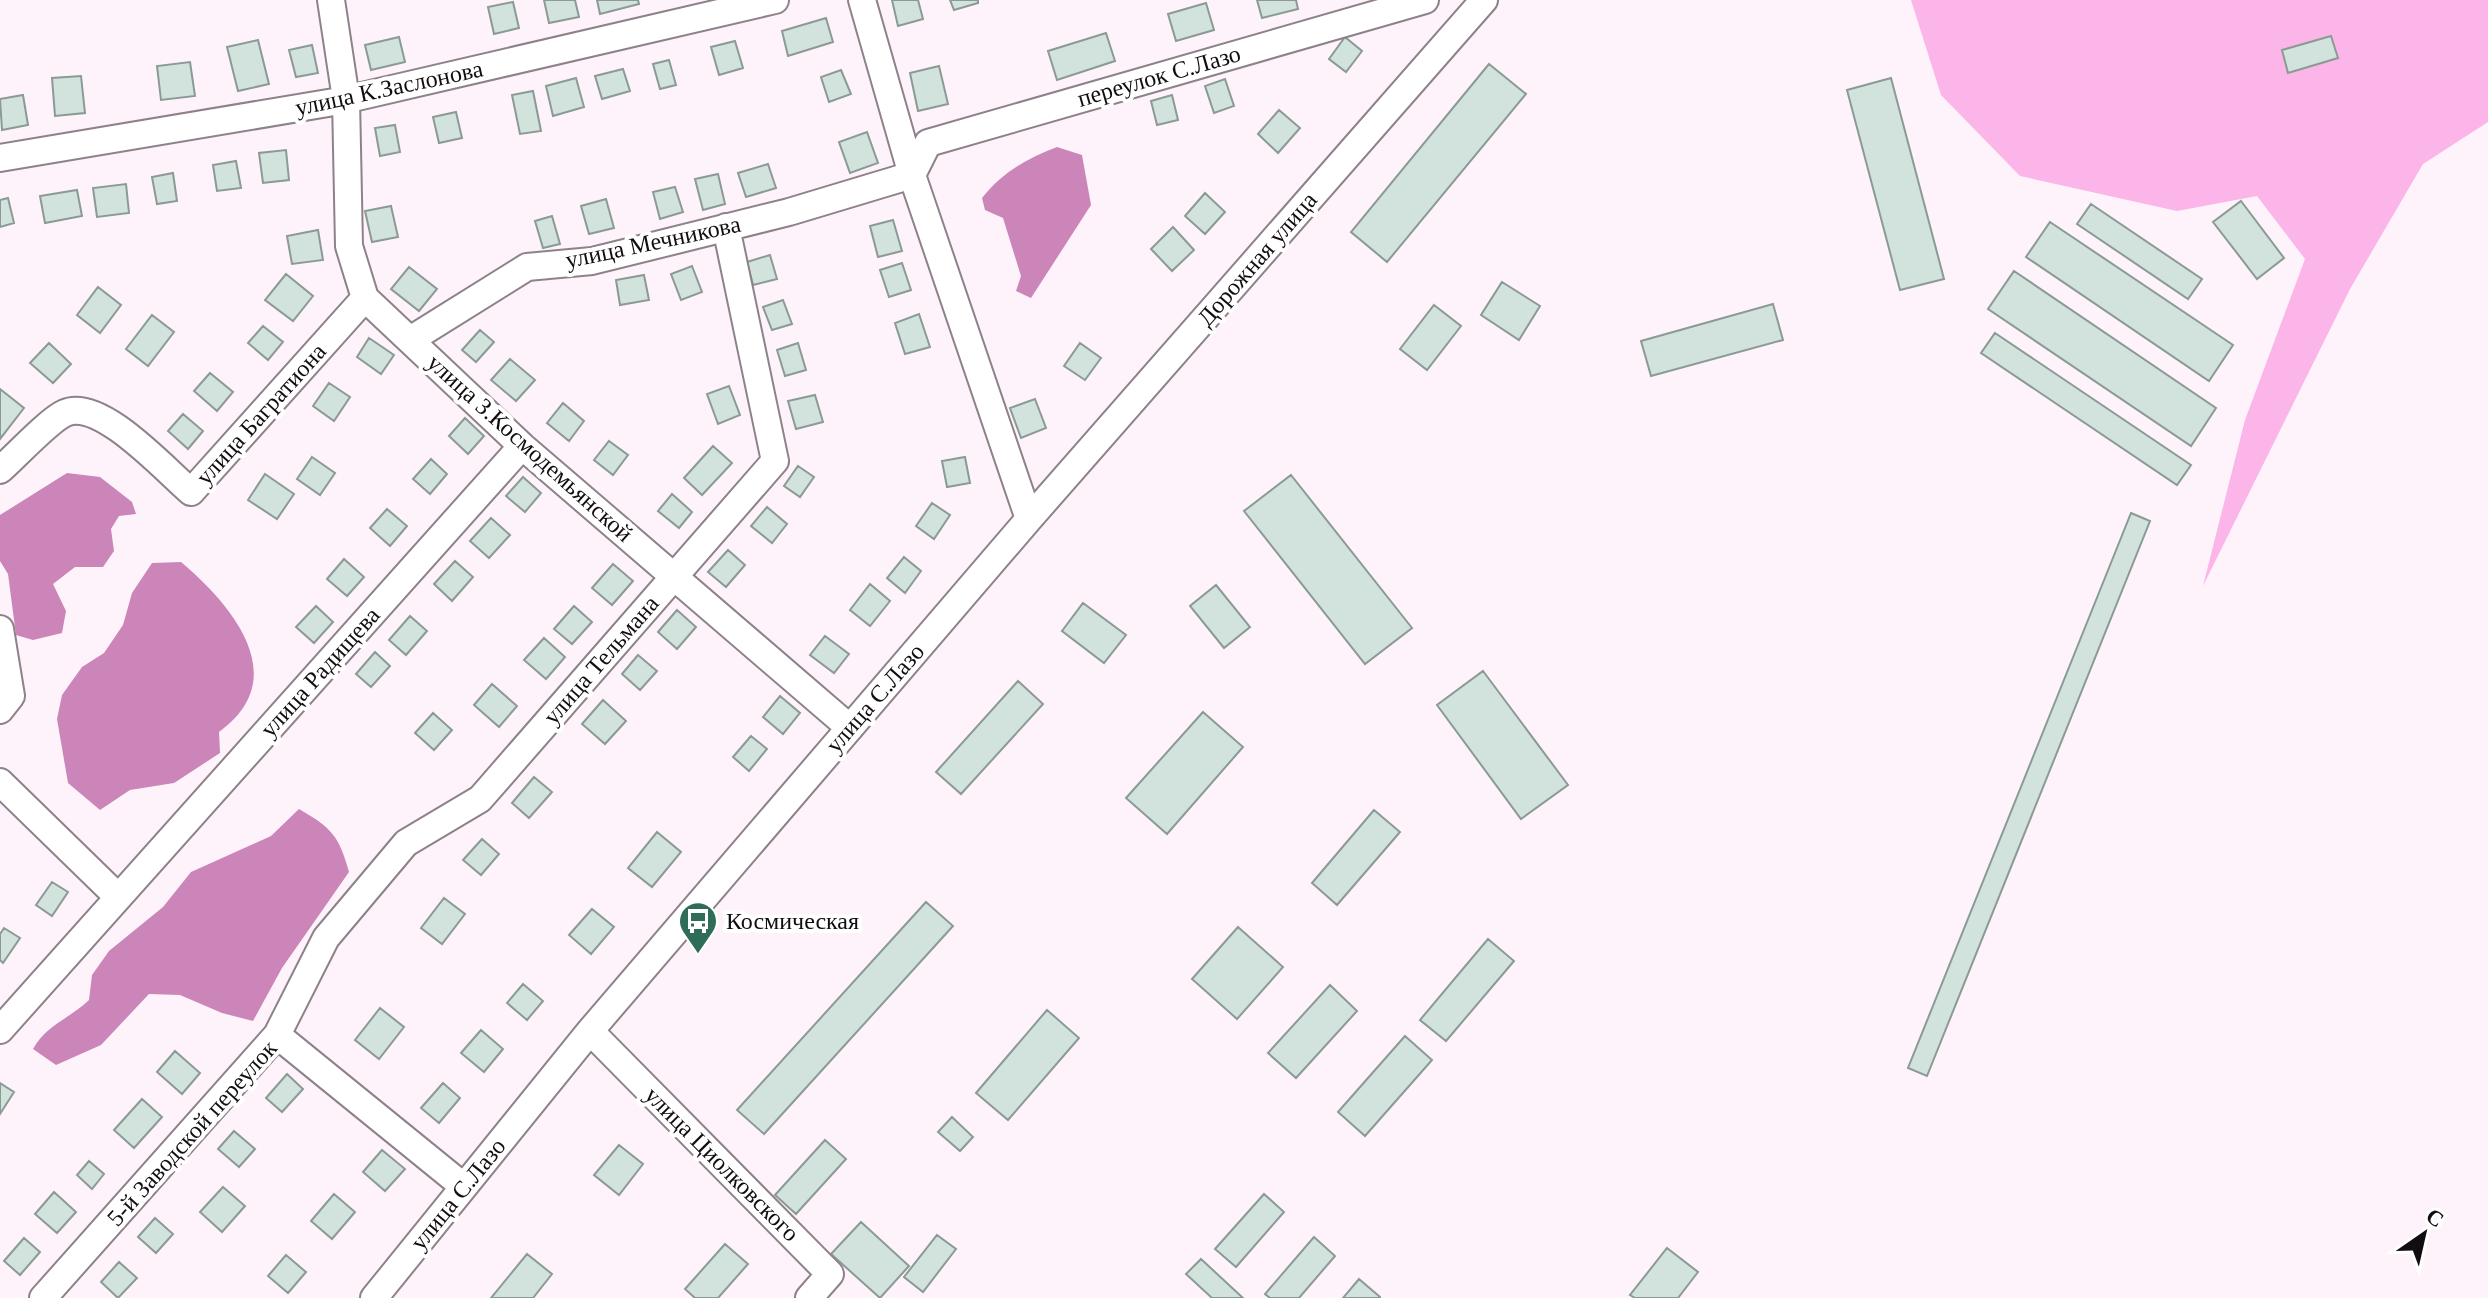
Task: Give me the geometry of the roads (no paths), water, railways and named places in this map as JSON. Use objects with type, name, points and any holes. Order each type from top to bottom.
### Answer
[{"type":"street","name":"улица З.Космодемьянской","points":[[331,0],[346,99],[349,246],[365,298],[522,446],[850,728]]},
{"type":"street","name":"улица К.Заслонова","points":[[0,158],[346,99],[775,0]]},
{"type":"street","points":[[862,0],[912,175],[1029,519]]},
{"type":"street","name":"переулок С.Лазо","points":[[912,175],[928,143],[1425,0]]},
{"type":"street","name":"Дорожная улица","points":[[1029,519],[1478,2]]},
{"type":"street","name":"улица Мечникова","points":[[410,340],[527,267],[592,261],[912,175]]},
{"type":"street","name":"улица Тельмана","points":[[277,1035],[326,938],[406,843],[480,799],[775,461],[726,227]]},
{"type":"street","name":"улица Багратиона","points":[[0,470],[64,413],[84,410],[108,420],[191,492],[365,298]]},
{"type":"street","name":"улица Радищева","points":[[0,1030],[522,446]]},
{"type":"street","name":"улица С.Лазо","points":[[374,1298],[590,1031],[1029,519]]},
{"type":"street","points":[[0,629],[11,696],[0,710]]},
{"type":"street","points":[[0,782],[118,897]]},
{"type":"street","name":"улица Циолковского","points":[[590,1031],[830,1274],[809,1298]]},
{"type":"street","name":"5-й Заводской переулок","points":[[43,1298],[277,1035],[463,1186]]},
{"type":"place","name":"Космическая","points":[[698,955]]}]
